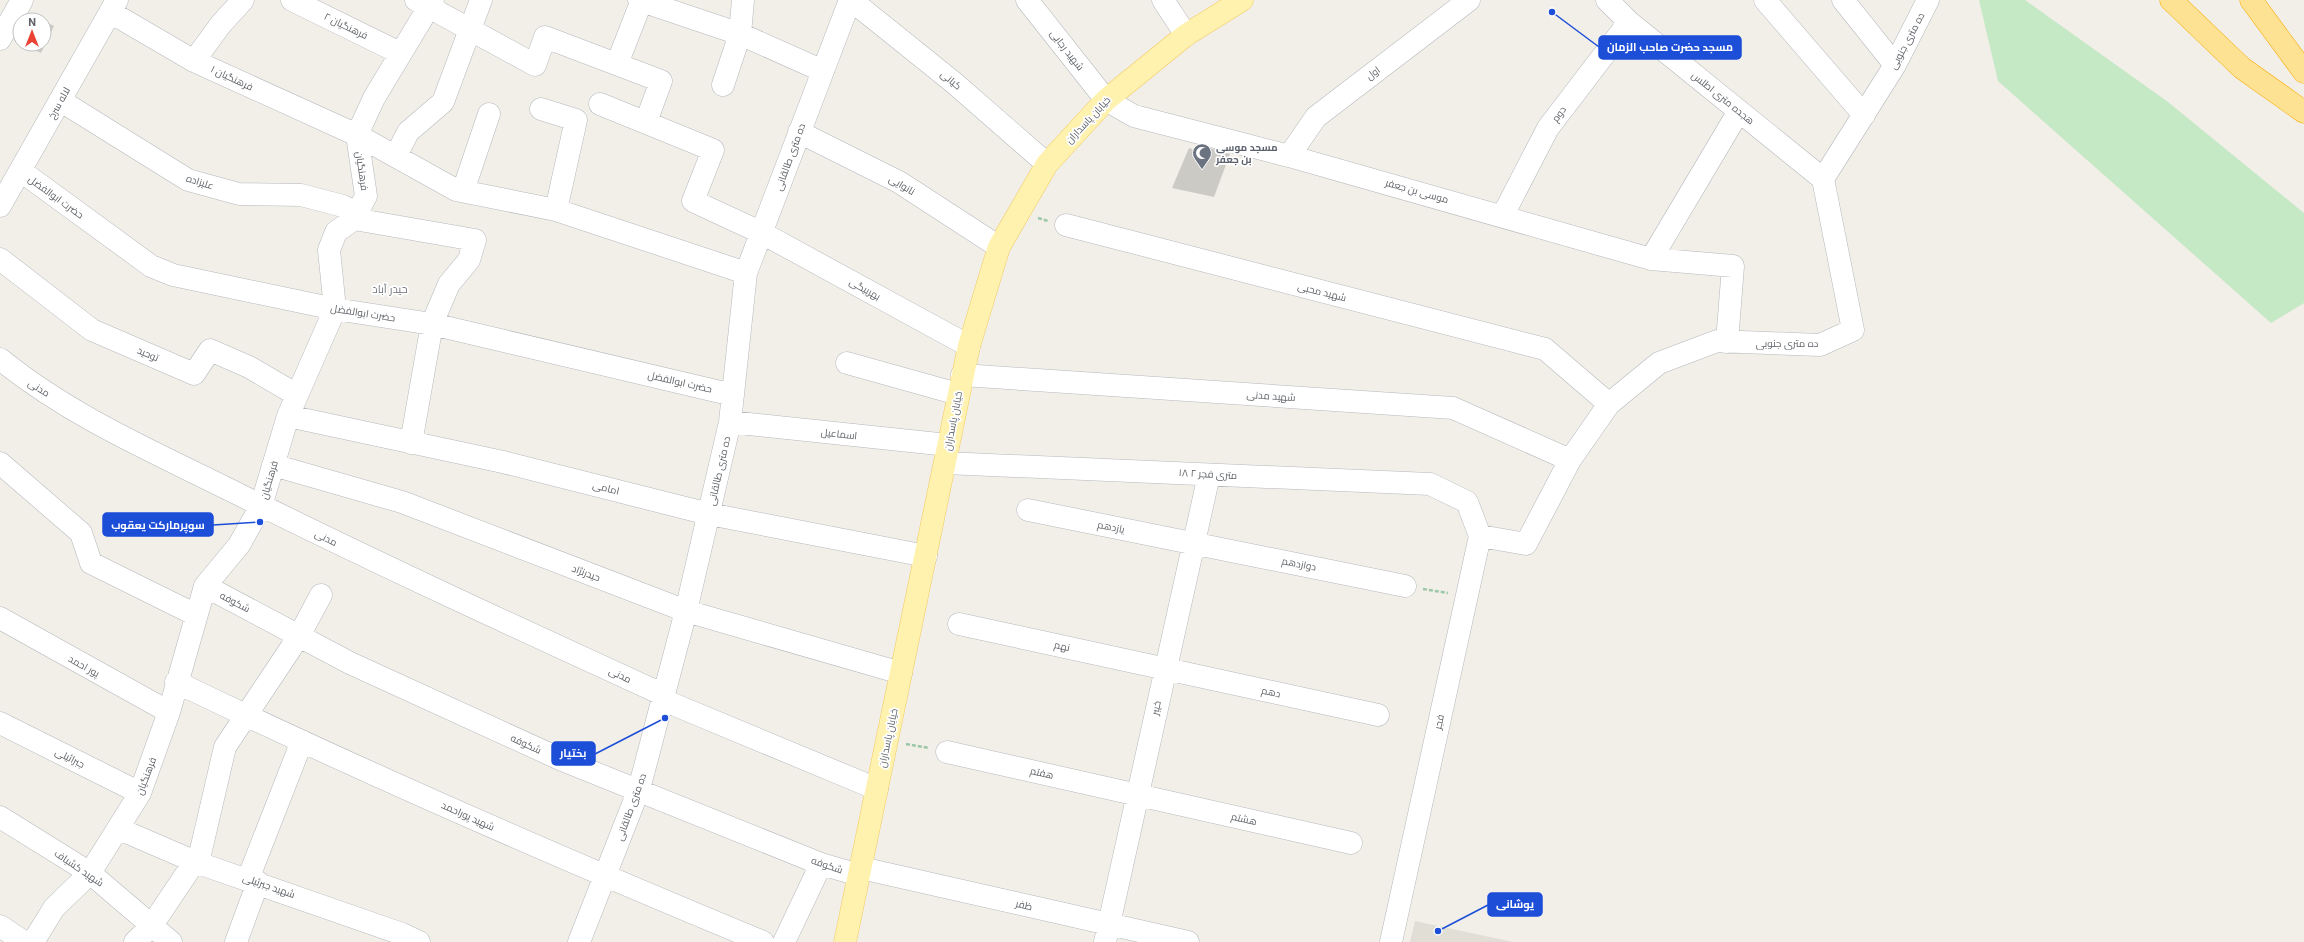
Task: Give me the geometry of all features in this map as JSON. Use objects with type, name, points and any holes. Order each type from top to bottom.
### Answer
[{"type":"highway","points":[[2171,0],[2242,68],[2304,112]]},
{"type":"highway","points":[[2251,0],[2304,72]]},
{"type":"main road","name":"خیابان پاسداران","points":[[845,942],[926,556],[960,384],[969,346],[999,247],[1047,164],[1106,100],[1186,35],[1242,0]]},
{"type":"street","points":[[0,39],[22,0]]},
{"type":"street","points":[[194,61],[221,24],[243,0]]},
{"type":"street","name":"فرهنگیان ۲","points":[[292,0],[400,53]]},
{"type":"street","points":[[396,156],[408,132],[443,102],[481,0]]},
{"type":"street","points":[[617,64],[641,0],[740,34],[823,71]]},
{"type":"street","points":[[723,85],[740,34],[743,0]]},
{"type":"street","name":"ده متری طالقانی","points":[[579,942],[639,789],[686,610],[730,422],[746,273],[850,0]]},
{"type":"street","name":"کیانی","points":[[850,0],[953,82],[1047,164]]},
{"type":"street","name":"شهید رجایی","points":[[1028,0],[1106,100]]},
{"type":"street","points":[[1163,0],[1186,35]]},
{"type":"street","name":"اول","points":[[1289,156],[1316,117],[1469,0]]},
{"type":"street","name":"هجده متری اطلس","points":[[1607,0],[1629,22],[1823,179]]},
{"type":"street","points":[[1765,0],[1864,115]]},
{"type":"street","points":[[1843,0],[1895,65]]},
{"type":"street","name":"ده متری جنوبی","points":[[1480,536],[1526,544],[1570,460],[1609,404],[1660,363],[1716,341],[1820,344],[1853,330],[1823,179],[1895,65],[1928,0]]},
{"type":"street","points":[[357,135],[374,98],[400,53],[426,2],[471,30],[535,65],[545,37],[661,81],[646,122],[600,104]]},
{"type":"street","name":"فرهنگیان ۱","points":[[114,6],[194,61],[357,135],[456,190],[556,210],[746,273]]},
{"type":"street","name":"لاله سرخ","points":[[0,206],[114,6]]},
{"type":"street","name":"دوم","points":[[1502,215],[1548,128],[1629,22]]},
{"type":"street","name":"موسی بن جعفر","points":[[1106,100],[1134,116],[1289,156],[1502,215],[1651,259],[1733,266],[1727,342]]},
{"type":"street","name":"علیزاده","points":[[61,101],[188,180],[239,194],[301,195],[343,206],[356,216],[475,240],[469,260],[449,284],[432,324]]},
{"type":"street","points":[[541,109],[576,120],[556,210]]},
{"type":"street","points":[[1651,259],[1739,111]]},
{"type":"street","points":[[463,191],[489,114]]},
{"type":"street","name":"بهربیگی","points":[[646,122],[713,150],[693,201],[762,233],[969,346]]},
{"type":"street","name":"نانوایی","points":[[799,132],[899,182],[999,247]]},
{"type":"street","name":"فرهنگیان","points":[[32,942],[54,908],[90,872],[140,793],[169,712],[176,682],[205,586],[239,545],[261,506],[288,416],[335,309],[329,250],[336,232],[356,216],[366,196],[357,135]]},
{"type":"street","name":"حضرت ابوالفضل","points":[[21,171],[151,266],[173,275],[335,309],[432,324],[733,395]]},
{"type":"street","name":"شهید محبی","points":[[1066,226],[1545,349],[1609,404]]},
{"type":"street","name":"توحید","points":[[0,259],[92,330],[194,374],[210,350],[249,367],[297,395]]},
{"type":"street","points":[[411,443],[432,324]]},
{"type":"street","name":"مدنی","points":[[0,359],[27,381],[107,429],[376,563],[663,698],[877,789]]},
{"type":"street","name":"شهید مدنی","points":[[847,363],[960,384],[1453,408],[1570,460]]},
{"type":"street","name":"امامی","points":[[288,416],[503,462],[709,514],[926,556]]},
{"type":"street","name":"اسماعیل","points":[[730,422],[947,454]]},
{"type":"street","name":"۱۸ متری فجر ۲","points":[[947,454],[1208,474],[1430,484],[1467,502],[1480,536]]},
{"type":"street","points":[[0,462],[81,534],[91,563],[196,615]]},
{"type":"street","name":"حیدرنژاد","points":[[274,465],[402,502],[686,610],[901,673]]},
{"type":"street","name":"خیبر","points":[[1107,933],[1208,474]]},
{"type":"street","name":"یازدهم","points":[[1028,510],[1193,543]]},
{"type":"street","name":"فجر","points":[[1391,942],[1480,536]]},
{"type":"street","name":"دوازدهم","points":[[1193,543],[1405,586]]},
{"type":"street","name":"شکوفه","points":[[205,586],[350,663],[560,760],[639,789],[821,864],[860,872]]},
{"type":"street","points":[[135,942],[152,925],[196,862],[225,747],[299,636],[321,595]]},
{"type":"street","name":"پور احمد","points":[[0,618],[169,712]]},
{"type":"street","name":"نهم","points":[[959,624],[1165,669]]},
{"type":"street","name":"دهم","points":[[1165,669],[1378,716]]},
{"type":"street","name":"شهید پوراحمد","points":[[176,682],[247,716],[605,877],[763,942]]},
{"type":"street","name":"جبرائیلی","points":[[0,723],[140,793]]},
{"type":"street","points":[[236,942],[253,881],[302,741]]},
{"type":"street","name":"هفتم","points":[[947,752],[1137,795]]},
{"type":"street","name":"هشتم","points":[[1137,795],[1351,844]]},
{"type":"street","name":"شهید کشباف","points":[[0,817],[90,872],[171,942]]},
{"type":"street","name":"شهید جبرئیلی","points":[[119,828],[196,862],[402,934],[419,942]]},
{"type":"street","points":[[784,942],[821,864]]},
{"type":"street","name":"ظفر","points":[[860,872],[1107,933],[1188,942]]},
{"type":"street","points":[[0,926],[24,942]]},
{"type":"path","points":[[1018,213],[1066,226]]},
{"type":"path","points":[[1405,586],[1467,596]]},
{"type":"path","points":[[888,740],[947,752]]},
{"type":"shaded area","points":[[1415,921],[1513,942],[1410,942]]},
{"type":"green space","points":[[1979,0],[2025,0],[2168,102],[2304,213],[2304,303],[2271,323],[1998,81]]},
{"type":"building","name":"مسجد موسی بن جعفر","points":[[1206,147],[1230,154],[1214,197],[1172,188],[1189,148],[1204,153]]},
{"type":"place","name":"مسجد حضرت صاحب الزمان","points":[[1552,12]]},
{"type":"place","name":"مسجد موسی بن جعفر","points":[[1202,170]]},
{"type":"place","name":"سوپرمارکت یعقوب","points":[[260,522]]},
{"type":"place","name":"بختیار","points":[[665,718]]},
{"type":"place","name":"یوشانی","points":[[1438,931]]},
{"type":"district","name":"حیدر آباد","points":[[390,289]]}]
